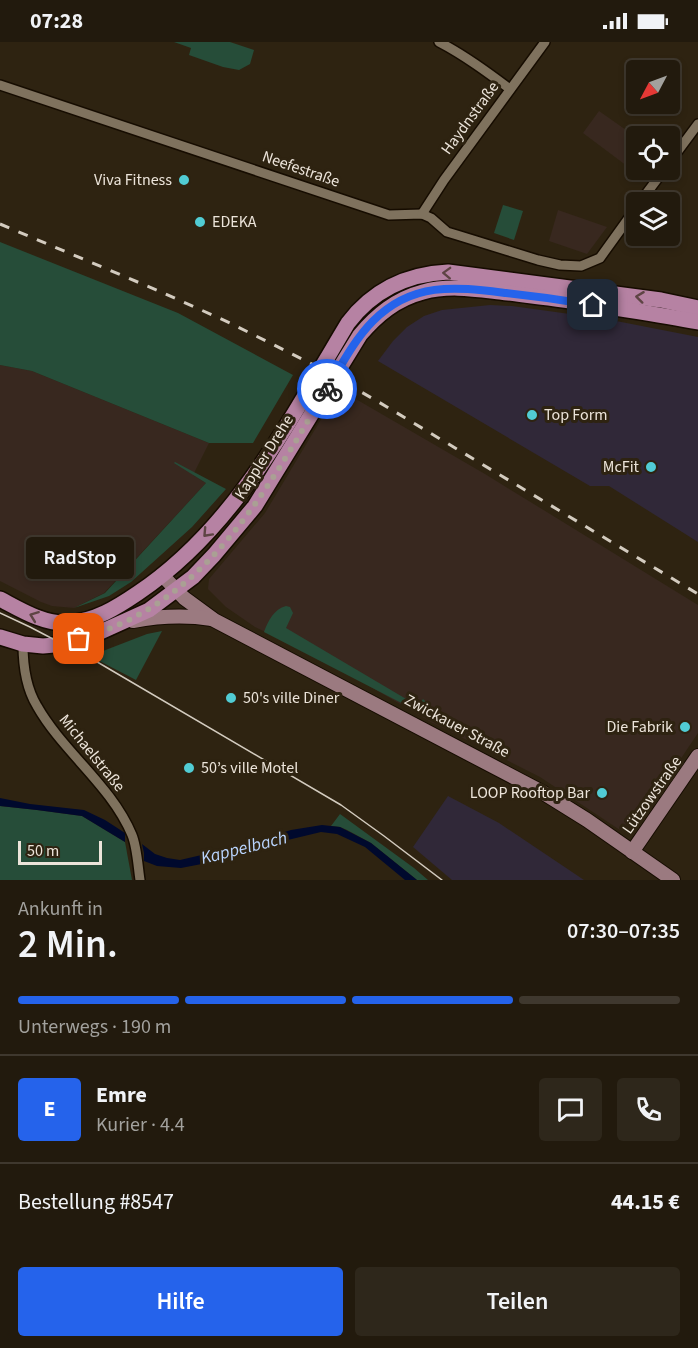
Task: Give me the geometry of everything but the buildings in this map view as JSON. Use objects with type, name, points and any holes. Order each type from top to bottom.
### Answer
[{"type":"main road","name":"Kappler Drehe","points":[[162,575],[202,538],[245,488],[348,323],[375,296],[395,284],[420,275],[448,272],[661,300],[698,308]]},
{"type":"main road","name":"Kappler Drehe","points":[[125,622],[158,604],[193,577],[255,507],[360,335],[395,303],[435,289],[480,289],[546,297],[698,322]]},
{"type":"main road","name":"Zwickauer Straße","points":[[162,575],[184,598],[214,620],[542,792],[673,880]]},
{"type":"main road","points":[[0,599],[47,620],[68,623],[82,621],[113,609],[162,575]]},
{"type":"main road","name":"Zwickauer Straße","points":[[0,637],[23,645],[42,646],[96,634],[125,622],[183,616],[214,620]]},
{"type":"main road","name":"Lützowstraße","points":[[632,852],[698,756]]},
{"type":"street","points":[[439,42],[485,70],[510,89]]},
{"type":"street","name":"Haydnstraße","points":[[422,214],[444,180],[545,42]]},
{"type":"street","name":"Neefestraße","points":[[0,85],[388,215],[422,214]]},
{"type":"street","points":[[680,148],[698,124]]},
{"type":"street","points":[[422,214],[431,218],[447,232],[537,260],[560,265],[581,266],[600,258],[626,222]]},
{"type":"street","name":"Michaelstraße","points":[[23,645],[23,664],[36,706],[104,789],[127,824],[134,837],[140,880]]},
{"type":"shaded area","points":[[599,111],[626,130],[626,165],[583,133]]},
{"type":"shaded area","points":[[558,210],[607,227],[587,254],[549,241]]},
{"type":"shaded area","points":[[490,305],[606,319],[698,337],[698,542],[609,486],[590,486],[378,361],[407,327],[424,316],[442,310]]},
{"type":"shaded area","points":[[0,365],[32,371],[209,443],[193,475],[206,483],[104,593],[74,608],[52,606],[41,602],[0,581]]},
{"type":"shaded area","points":[[342,391],[485,474],[698,605],[698,733],[629,836],[540,777],[429,721],[332,664],[255,627],[226,607],[208,589],[209,579],[265,513],[329,406]]},
{"type":"shaded area","points":[[448,796],[499,823],[584,880],[452,880],[413,847]]},
{"type":"green space","points":[[174,42],[230,42],[254,50],[250,64],[239,70],[189,55],[191,48]]},
{"type":"green space","points":[[503,205],[523,211],[514,240],[494,233]]},
{"type":"green space","points":[[0,242],[178,313],[293,375],[253,443],[209,443],[32,371],[0,365]]},
{"type":"green space","points":[[175,462],[226,489],[192,527],[131,582],[109,596],[74,608],[105,593],[206,483]]},
{"type":"green space","points":[[286,606],[290,607],[293,613],[286,628],[418,706],[423,699],[427,703],[427,709],[423,712],[415,710],[264,632],[275,613]]},
{"type":"green space","points":[[162,631],[136,680],[90,656],[147,634]]},
{"type":"green space","points":[[0,806],[82,816],[125,842],[132,880],[0,880]]},
{"type":"green space","points":[[340,814],[428,880],[417,880],[371,843],[340,827],[331,826]]},
{"type":"water","points":[[0,798],[84,810],[125,833],[125,842],[82,816],[0,806]]},
{"type":"water","name":"Kappelbach","points":[[322,825],[340,827],[371,843],[417,880],[405,880],[365,847],[337,834],[321,832],[212,862],[181,868],[157,866],[144,861],[142,844],[155,854],[180,860],[236,847],[291,830]]},
{"type":"tram line","points":[[0,613],[99,663],[341,805],[442,880]]},
{"type":"railway","points":[[0,224],[159,291],[310,363],[698,594]]},
{"type":"way so far","points":[[79,639],[96,634],[142,613],[158,604],[193,577],[255,507],[327,389]]},
{"type":"place","name":"Viva Fitness","points":[[184,180]]},
{"type":"place","name":"EDEKA","points":[[200,222]]},
{"type":"place","name":"Top Form","points":[[532,415]]},
{"type":"place","name":"McFit","points":[[651,467]]},
{"type":"place","name":"RadStop","points":[[79,639]]},
{"type":"place","name":"50's ville Diner","points":[[231,698]]},
{"type":"place","name":"Die Fabrik","points":[[685,727]]},
{"type":"place","name":"50’s ville Motel","points":[[189,768]]},
{"type":"place","name":"LOOP Rooftop Bar","points":[[602,793]]},
{"type":"route","points":[[327,389],[360,335],[374,320],[395,303],[423,292],[449,288],[480,289],[593,305]]}]
